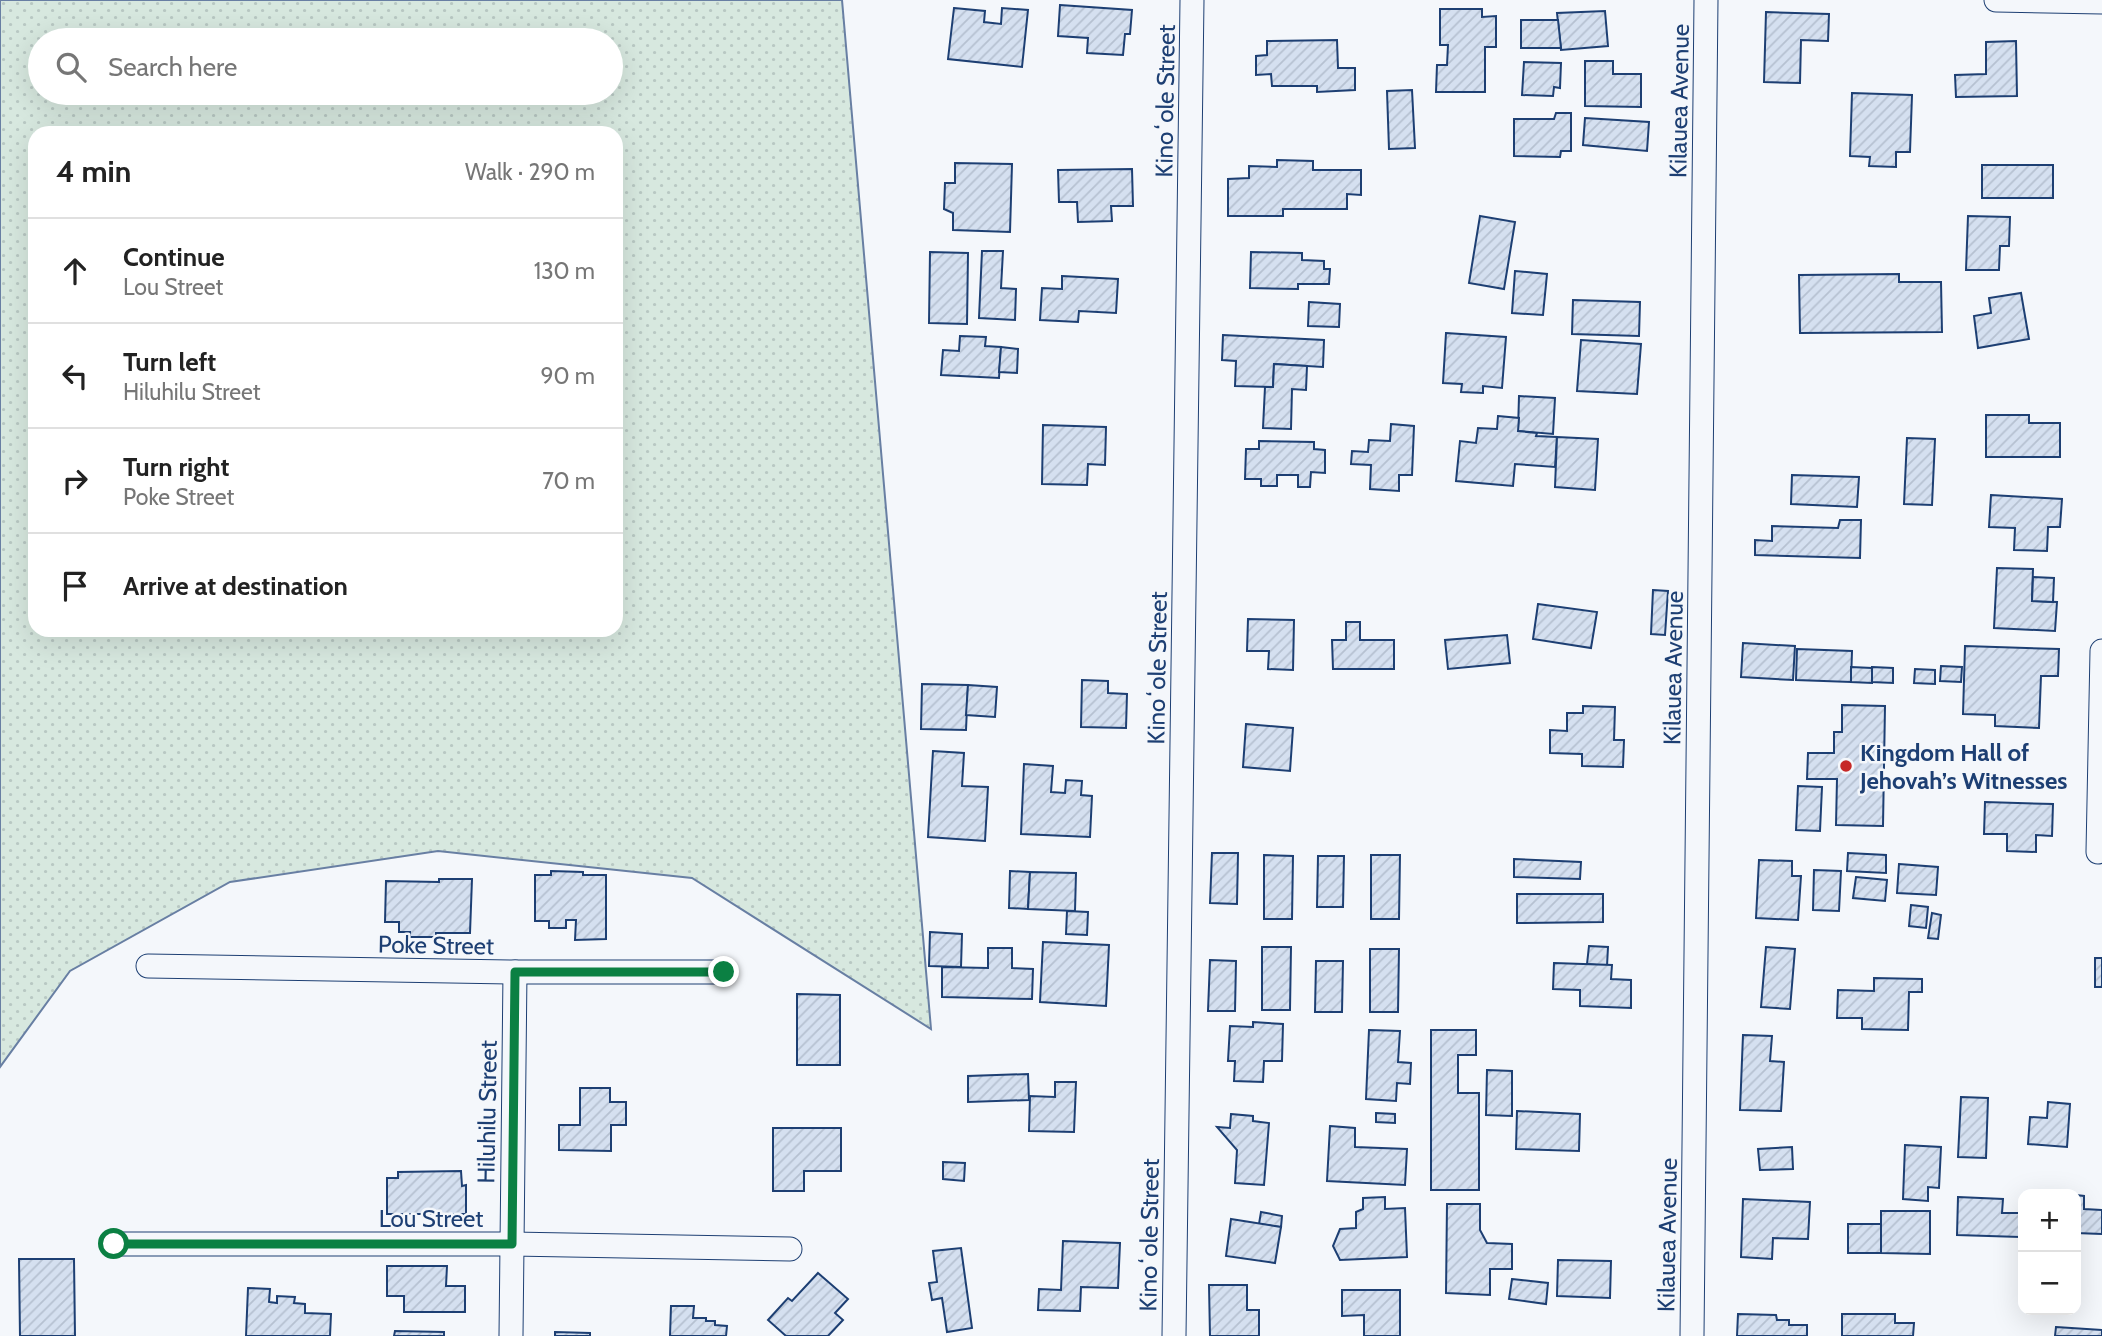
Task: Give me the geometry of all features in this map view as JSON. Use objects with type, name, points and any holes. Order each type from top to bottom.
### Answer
[{"type":"street","name":"Kinoʻole Street","points":[[1174,1336],[1192,0]]},
{"type":"street","name":"Kilauea Avenue","points":[[1692,1336],[1706,0]]},
{"type":"street","points":[[1996,0],[2102,2]]},
{"type":"street","points":[[2098,852],[2102,651]]},
{"type":"street","name":"Poke Street","points":[[148,966],[515,972],[724,972]]},
{"type":"street","name":"Hiluhilu Street","points":[[511,1336],[515,972]]},
{"type":"street","name":"Lou Street","points":[[114,1244],[512,1244],[790,1249]]},
{"type":"shaded area","points":[[0,0],[842,0],[931,1029],[692,878],[438,851],[230,882],[70,971],[0,1067]]},
{"type":"building","points":[[1060,5],[1132,10],[1130,34],[1125,34],[1123,55],[1087,53],[1088,38],[1058,36]]},
{"type":"building","points":[[954,8],[985,11],[984,22],[1001,24],[1002,8],[1028,10],[1022,67],[948,59]]},
{"type":"building","points":[[1440,9],[1482,9],[1482,17],[1496,16],[1496,47],[1485,47],[1485,92],[1436,92],[1437,65],[1447,65],[1448,45],[1440,45]]},
{"type":"building","points":[[1605,11],[1608,46],[1561,50],[1557,13]]},
{"type":"building","points":[[1766,12],[1829,14],[1828,41],[1801,40],[1800,83],[1764,82]]},
{"type":"building","points":[[1521,20],[1558,20],[1561,48],[1521,48]]},
{"type":"building","points":[[1337,40],[1338,68],[1355,68],[1355,90],[1317,92],[1317,86],[1272,86],[1271,74],[1256,75],[1256,56],[1267,55],[1267,41]]},
{"type":"building","points":[[2016,41],[2017,96],[1956,97],[1955,75],[1986,74],[1986,42]]},
{"type":"building","points":[[1585,61],[1613,61],[1613,74],[1641,74],[1641,107],[1585,106]]},
{"type":"building","points":[[1524,62],[1561,63],[1560,88],[1554,87],[1553,96],[1522,95]]},
{"type":"building","points":[[1412,90],[1415,148],[1389,149],[1387,91]]},
{"type":"building","points":[[1852,93],[1912,95],[1910,152],[1896,152],[1896,167],[1869,166],[1870,157],[1850,156]]},
{"type":"building","points":[[1556,113],[1571,113],[1571,151],[1561,151],[1560,157],[1514,156],[1514,119],[1554,119]]},
{"type":"building","points":[[1585,118],[1649,122],[1647,151],[1583,145]]},
{"type":"building","points":[[1277,160],[1313,161],[1313,170],[1361,170],[1361,195],[1347,194],[1347,209],[1283,209],[1283,216],[1228,216],[1228,179],[1249,178],[1249,166],[1277,167]]},
{"type":"building","points":[[955,163],[1012,164],[1010,232],[953,230],[953,213],[944,209],[945,183],[955,183]]},
{"type":"building","points":[[1982,165],[2053,165],[2053,198],[1982,198]]},
{"type":"building","points":[[1132,169],[1133,206],[1111,206],[1112,221],[1078,222],[1077,202],[1059,202],[1058,170]]},
{"type":"building","points":[[1480,216],[1515,222],[1504,289],[1469,283]]},
{"type":"building","points":[[1968,216],[2010,217],[2009,246],[2000,246],[1999,270],[1966,270]]},
{"type":"building","points":[[982,251],[1003,251],[1001,288],[1016,289],[1015,320],[979,318]]},
{"type":"building","points":[[930,252],[968,253],[967,324],[929,323]]},
{"type":"building","points":[[1251,252],[1302,253],[1302,260],[1324,261],[1324,269],[1330,269],[1329,284],[1298,284],[1298,289],[1250,288]]},
{"type":"building","points":[[1515,271],[1547,274],[1543,315],[1512,313]]},
{"type":"building","points":[[1899,274],[1899,282],[1941,282],[1942,332],[1800,333],[1799,275]]},
{"type":"building","points":[[1062,276],[1118,279],[1116,313],[1079,311],[1078,322],[1040,320],[1042,288],[1062,289]]},
{"type":"building","points":[[2021,293],[2029,339],[1978,348],[1974,316],[1991,313],[1989,298]]},
{"type":"building","points":[[1573,300],[1640,302],[1639,336],[1572,334]]},
{"type":"building","points":[[1309,302],[1340,304],[1339,327],[1308,326]]},
{"type":"building","points":[[1446,333],[1506,337],[1502,388],[1483,386],[1483,393],[1461,392],[1462,384],[1443,383]]},
{"type":"building","points":[[1223,335],[1324,340],[1323,367],[1274,364],[1273,387],[1235,386],[1236,361],[1222,360]]},
{"type":"building","points":[[960,336],[986,337],[985,346],[1001,347],[999,378],[941,375],[943,350],[959,351]]},
{"type":"building","points":[[1581,340],[1641,344],[1637,394],[1577,391]]},
{"type":"building","points":[[1001,347],[1018,349],[1017,373],[999,372]]},
{"type":"building","points":[[1274,364],[1307,366],[1306,390],[1292,389],[1291,429],[1263,428],[1265,387],[1273,387]]},
{"type":"building","points":[[1519,396],[1555,398],[1553,434],[1518,431]]},
{"type":"building","points":[[1986,415],[2029,415],[2029,423],[2060,423],[2060,457],[1986,457]]},
{"type":"building","points":[[1498,416],[1519,418],[1518,431],[1537,433],[1536,436],[1557,437],[1555,467],[1515,464],[1513,486],[1456,481],[1460,441],[1476,443],[1478,428],[1497,429]]},
{"type":"building","points":[[1391,424],[1414,426],[1412,475],[1399,475],[1399,491],[1370,489],[1371,465],[1351,464],[1352,451],[1368,452],[1369,440],[1390,441]]},
{"type":"building","points":[[1043,425],[1106,427],[1105,465],[1088,464],[1087,485],[1042,484]]},
{"type":"building","points":[[1557,437],[1598,439],[1595,490],[1555,487]]},
{"type":"building","points":[[1907,438],[1935,439],[1932,505],[1904,504]]},
{"type":"building","points":[[1259,441],[1314,442],[1314,449],[1325,450],[1325,473],[1311,472],[1310,487],[1298,487],[1298,475],[1277,475],[1277,486],[1261,486],[1261,479],[1245,479],[1246,449],[1259,449]]},
{"type":"building","points":[[1792,475],[1859,477],[1857,507],[1791,504]]},
{"type":"building","points":[[1991,495],[2062,499],[2060,527],[2048,527],[2047,551],[2014,550],[2015,528],[1989,527]]},
{"type":"building","points":[[1840,520],[1861,520],[1860,558],[1755,555],[1755,540],[1772,541],[1772,526],[1838,528]]},
{"type":"building","points":[[1997,568],[2033,569],[2032,601],[2057,602],[2055,631],[1994,628]]},
{"type":"building","points":[[2033,577],[2054,578],[2053,602],[2032,601]]},
{"type":"building","points":[[1653,590],[1668,591],[1665,635],[1651,634]]},
{"type":"building","points":[[1538,604],[1597,612],[1591,648],[1533,639]]},
{"type":"building","points":[[1248,619],[1294,620],[1293,670],[1268,669],[1269,651],[1247,651]]},
{"type":"building","points":[[1346,622],[1360,622],[1360,640],[1394,640],[1394,669],[1333,669],[1332,640],[1346,640]]},
{"type":"building","points":[[1507,635],[1510,663],[1448,669],[1445,640]]},
{"type":"building","points":[[1743,643],[1795,646],[1793,680],[1741,677]]},
{"type":"building","points":[[1965,646],[2059,649],[2058,676],[2041,676],[2039,728],[1995,726],[1995,715],[1963,714]]},
{"type":"building","points":[[1797,649],[1852,651],[1851,682],[1796,680]]},
{"type":"building","points":[[1941,666],[1962,667],[1961,682],[1940,681]]},
{"type":"building","points":[[1851,667],[1872,668],[1872,683],[1851,682]]},
{"type":"building","points":[[1872,667],[1893,668],[1893,683],[1872,682]]},
{"type":"building","points":[[1915,669],[1935,670],[1935,684],[1914,683]]},
{"type":"building","points":[[1082,680],[1108,681],[1108,693],[1127,694],[1126,728],[1081,727]]},
{"type":"building","points":[[922,684],[968,685],[966,730],[921,729]]},
{"type":"building","points":[[968,685],[997,687],[995,717],[966,715]]},
{"type":"building","name":"Kingdom Hall of Jehovah’s Witnesses","points":[[1842,705],[1885,706],[1883,826],[1836,825],[1837,779],[1807,779],[1808,753],[1834,753],[1834,732],[1842,732]]},
{"type":"building","points":[[1583,706],[1615,707],[1614,740],[1624,740],[1623,767],[1582,766],[1582,754],[1550,753],[1550,730],[1567,731],[1567,713],[1583,713]]},
{"type":"building","points":[[1246,724],[1293,728],[1290,771],[1243,767]]},
{"type":"building","points":[[933,751],[964,753],[962,786],[988,787],[985,841],[928,837]]},
{"type":"building","points":[[1024,764],[1053,766],[1051,792],[1065,793],[1066,780],[1082,781],[1081,795],[1092,796],[1090,837],[1021,834]]},
{"type":"building","points":[[1798,786],[1822,787],[1820,831],[1796,830]]},
{"type":"building","points":[[1985,802],[2053,804],[2052,836],[2036,835],[2036,852],[2007,851],[2007,834],[1984,834]]},
{"type":"building","points":[[1212,853],[1238,853],[1237,904],[1210,903]]},
{"type":"building","points":[[1848,853],[1886,855],[1886,873],[1847,871]]},
{"type":"building","points":[[1264,855],[1293,856],[1292,919],[1264,919]]},
{"type":"building","points":[[1371,855],[1400,855],[1399,919],[1371,919]]},
{"type":"building","points":[[1318,856],[1344,856],[1343,907],[1317,907]]},
{"type":"building","points":[[1514,859],[1581,862],[1580,879],[1514,877]]},
{"type":"building","points":[[1759,860],[1792,861],[1792,876],[1801,876],[1798,920],[1756,918]]},
{"type":"building","points":[[1899,864],[1938,867],[1936,895],[1897,893]]},
{"type":"building","points":[[1814,870],[1841,871],[1839,911],[1813,910]]},
{"type":"building","points":[[551,871],[606,875],[606,939],[575,940],[576,920],[566,920],[566,928],[549,928],[549,921],[535,921],[535,875],[551,875]]},
{"type":"building","points":[[1010,871],[1030,872],[1028,909],[1009,908]]},
{"type":"building","points":[[1030,872],[1076,873],[1075,911],[1028,909]]},
{"type":"building","points":[[1856,877],[1887,880],[1885,901],[1853,898]]},
{"type":"building","points":[[439,879],[472,879],[470,933],[436,933],[436,937],[410,937],[410,932],[399,932],[399,922],[385,922],[386,881],[439,882]]},
{"type":"building","points":[[1517,894],[1603,894],[1603,922],[1517,923]]},
{"type":"building","points":[[1911,905],[1928,907],[1926,928],[1909,926]]},
{"type":"building","points":[[1067,911],[1088,912],[1087,935],[1066,934]]},
{"type":"building","points":[[1932,913],[1941,915],[1938,939],[1928,938]]},
{"type":"building","points":[[930,932],[962,934],[961,967],[929,966]]},
{"type":"building","points":[[1043,942],[1109,945],[1106,1006],[1040,1002]]},
{"type":"building","points":[[1589,946],[1608,947],[1607,966],[1587,964]]},
{"type":"building","points":[[1262,947],[1291,947],[1290,1010],[1262,1010]]},
{"type":"building","points":[[1766,947],[1795,949],[1790,1009],[1761,1007]]},
{"type":"building","points":[[988,948],[1012,948],[1012,968],[1033,969],[1032,999],[942,997],[942,967],[988,968]]},
{"type":"building","points":[[1370,949],[1399,949],[1398,1012],[1370,1012]]},
{"type":"building","points":[[2095,958],[2102,958],[2102,987],[2095,987]]},
{"type":"building","points":[[1210,960],[1236,961],[1235,1011],[1208,1011]]},
{"type":"building","points":[[1316,961],[1343,961],[1342,1012],[1315,1012]]},
{"type":"building","points":[[1554,963],[1612,965],[1611,979],[1631,980],[1631,1008],[1580,1006],[1580,990],[1553,989]]},
{"type":"building","points":[[1874,978],[1922,979],[1922,992],[1909,992],[1908,1030],[1862,1029],[1862,1018],[1837,1018],[1838,990],[1874,991]]},
{"type":"building","points":[[797,994],[840,995],[840,1065],[797,1065]]},
{"type":"building","points":[[1253,1022],[1283,1024],[1282,1061],[1264,1061],[1263,1082],[1234,1081],[1235,1061],[1228,1061],[1230,1026],[1253,1027]]},
{"type":"building","points":[[1369,1030],[1400,1031],[1398,1062],[1411,1063],[1410,1084],[1397,1083],[1396,1101],[1366,1099]]},
{"type":"building","points":[[1431,1030],[1476,1030],[1476,1055],[1458,1055],[1458,1093],[1479,1093],[1479,1190],[1431,1190]]},
{"type":"building","points":[[1743,1035],[1772,1036],[1770,1061],[1784,1062],[1781,1111],[1740,1110]]},
{"type":"building","points":[[1487,1070],[1512,1071],[1512,1116],[1486,1115]]},
{"type":"building","points":[[1028,1074],[1029,1100],[968,1102],[968,1076]]},
{"type":"building","points":[[1055,1082],[1076,1082],[1074,1132],[1029,1131],[1030,1096],[1055,1097]]},
{"type":"building","points":[[580,1088],[610,1088],[610,1102],[626,1102],[626,1125],[611,1125],[611,1151],[559,1150],[559,1125],[580,1125]]},
{"type":"building","points":[[1961,1097],[1988,1098],[1986,1158],[1958,1157]]},
{"type":"building","points":[[2048,1102],[2070,1104],[2067,1147],[2028,1144],[2030,1117],[2047,1118]]},
{"type":"building","points":[[1517,1111],[1580,1114],[1579,1151],[1516,1149]]},
{"type":"building","points":[[1376,1113],[1395,1114],[1395,1123],[1376,1122]]},
{"type":"building","points":[[1231,1114],[1253,1116],[1253,1121],[1269,1123],[1264,1185],[1235,1183],[1237,1150],[1217,1127],[1230,1128]]},
{"type":"building","points":[[1330,1126],[1355,1128],[1355,1147],[1407,1149],[1405,1185],[1327,1181]]},
{"type":"building","points":[[773,1128],[841,1128],[841,1171],[804,1171],[804,1191],[773,1191]]},
{"type":"building","points":[[1905,1145],[1941,1147],[1939,1188],[1928,1187],[1928,1201],[1903,1199]]},
{"type":"building","points":[[1792,1147],[1793,1169],[1760,1170],[1758,1149]]},
{"type":"building","points":[[943,1162],[965,1163],[964,1181],[943,1179]]},
{"type":"building","points":[[461,1171],[462,1186],[466,1185],[466,1214],[387,1214],[387,1178],[398,1178],[398,1172]]},
{"type":"building","points":[[2081,1196],[2084,1196],[2084,1209],[2102,1210],[2102,1234],[2081,1233]]},
{"type":"building","points":[[1385,1197],[1385,1209],[1405,1208],[1407,1257],[1340,1260],[1333,1246],[1340,1229],[1356,1228],[1356,1212],[1363,1209],[1363,1198]]},
{"type":"building","points":[[1958,1197],[2003,1199],[2002,1213],[2018,1213],[2018,1237],[1957,1235]]},
{"type":"building","points":[[1743,1199],[1810,1202],[1808,1239],[1773,1238],[1772,1259],[1741,1257]]},
{"type":"building","points":[[1447,1204],[1480,1204],[1480,1230],[1487,1243],[1512,1244],[1512,1269],[1490,1269],[1490,1295],[1446,1293]]},
{"type":"building","points":[[1881,1211],[1930,1211],[1930,1254],[1881,1253]]},
{"type":"building","points":[[1261,1212],[1282,1216],[1281,1227],[1259,1224]]},
{"type":"building","points":[[1231,1219],[1281,1227],[1275,1263],[1226,1256]]},
{"type":"building","points":[[1848,1224],[1881,1224],[1881,1253],[1848,1253]]},
{"type":"building","points":[[1063,1241],[1120,1243],[1118,1288],[1081,1287],[1080,1311],[1038,1310],[1039,1289],[1061,1290]]},
{"type":"building","points":[[961,1248],[972,1328],[947,1332],[942,1298],[932,1300],[929,1283],[937,1282],[933,1251]]},
{"type":"building","points":[[19,1259],[74,1259],[75,1336],[20,1336]]},
{"type":"building","points":[[1558,1260],[1611,1261],[1610,1298],[1557,1296]]},
{"type":"building","points":[[387,1266],[447,1266],[446,1286],[465,1286],[465,1312],[404,1312],[404,1296],[387,1296]]},
{"type":"building","points":[[818,1273],[848,1299],[835,1313],[843,1320],[828,1336],[786,1336],[768,1320],[788,1298],[792,1301]]},
{"type":"building","points":[[1512,1279],[1548,1283],[1546,1304],[1509,1299]]},
{"type":"building","points":[[1209,1285],[1247,1285],[1247,1310],[1259,1310],[1259,1336],[1210,1336]]},
{"type":"building","points":[[248,1288],[270,1289],[269,1302],[277,1303],[277,1296],[295,1297],[294,1303],[305,1304],[305,1313],[331,1314],[330,1336],[246,1336]]},
{"type":"building","points":[[1342,1290],[1400,1290],[1400,1336],[1364,1336],[1364,1315],[1342,1316]]},
{"type":"building","points":[[671,1306],[694,1306],[693,1318],[706,1318],[706,1321],[715,1321],[715,1325],[727,1326],[726,1336],[670,1336]]},
{"type":"building","points":[[1738,1314],[1776,1315],[1777,1320],[1789,1320],[1789,1325],[1807,1325],[1807,1336],[1737,1336]]},
{"type":"building","points":[[1842,1314],[1895,1314],[1895,1323],[1914,1323],[1913,1336],[1842,1336]]},
{"type":"building","points":[[2056,1327],[2102,1330],[2102,1336],[2055,1336]]},
{"type":"building","points":[[395,1331],[444,1332],[444,1336],[394,1336]]},
{"type":"building","points":[[555,1332],[590,1333],[590,1336],[555,1336]]},
{"type":"place","name":"Kingdom Hall of Jehovah’s Witnesses","points":[[1846,766]]},
{"type":"route","points":[[114,1244],[512,1244],[515,972],[724,972]]}]
